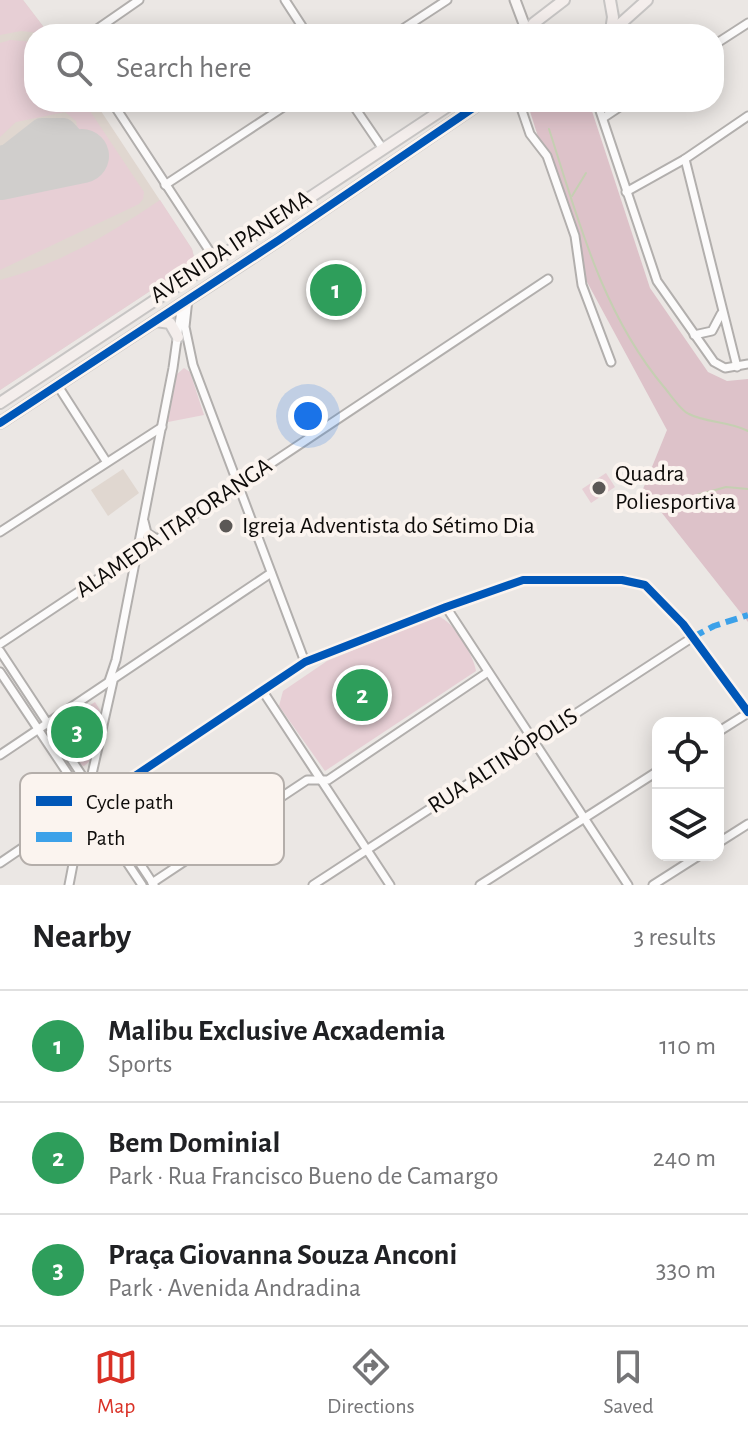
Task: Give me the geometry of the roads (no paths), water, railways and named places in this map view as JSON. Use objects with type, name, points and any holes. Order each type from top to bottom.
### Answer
[{"type":"main road","points":[[536,24],[564,0]]},
{"type":"main road","points":[[621,24],[647,0]]},
{"type":"main road","points":[[608,3],[609,24]]},
{"type":"main road","name":"AVENIDA IPANEMA","points":[[0,403],[439,112]]},
{"type":"main road","name":"AVENIDA IPANEMA","points":[[0,423],[467,112]]},
{"type":"main road","points":[[185,301],[186,284],[194,274]]},
{"type":"main road","points":[[154,322],[161,320],[170,323],[178,337]]},
{"type":"street","points":[[104,24],[139,0]]},
{"type":"street","points":[[285,0],[301,24]]},
{"type":"street","points":[[410,24],[447,0]]},
{"type":"street","points":[[515,0],[523,24]]},
{"type":"street","points":[[724,39],[748,23]]},
{"type":"street","points":[[118,112],[216,261]]},
{"type":"street","points":[[165,185],[276,112]]},
{"type":"street","points":[[358,112],[383,149]]},
{"type":"street","points":[[522,112],[530,134],[547,156],[575,236],[582,285],[611,362]]},
{"type":"street","points":[[601,112],[657,281],[714,362],[725,368],[748,364]]},
{"type":"street","points":[[603,118],[612,112]]},
{"type":"street","points":[[626,192],[685,159],[748,116]]},
{"type":"street","points":[[685,159],[737,367]]},
{"type":"street","name":"ALAMEDA ITAPORANGA","points":[[0,644],[548,279]]},
{"type":"street","points":[[92,773],[185,301]]},
{"type":"street","points":[[185,301],[185,327],[193,365],[305,662]]},
{"type":"street","points":[[694,335],[712,331],[719,320],[721,308]]},
{"type":"street","points":[[725,368],[731,361],[733,351]]},
{"type":"street","points":[[173,368],[184,362],[193,365]]},
{"type":"street","points":[[58,386],[106,461]]},
{"type":"street","points":[[0,532],[162,427]]},
{"type":"street","points":[[146,437],[158,444]]},
{"type":"street","points":[[144,515],[147,533],[158,540]]},
{"type":"street","points":[[119,567],[128,569],[132,577]]},
{"type":"street","points":[[0,755],[271,573]]},
{"type":"street","points":[[139,773],[305,662],[523,580],[622,580],[645,585],[693,637],[748,712],[724,728]]},
{"type":"street","points":[[446,607],[628,885]]},
{"type":"street","name":"RUA ALTINÓPOLIS","points":[[313,885],[693,637]]},
{"type":"street","points":[[0,651],[80,773]]},
{"type":"street","points":[[0,672],[67,773]]},
{"type":"street","points":[[284,796],[307,780],[328,780],[488,672]]},
{"type":"street","points":[[262,690],[390,885]]},
{"type":"street","points":[[92,694],[106,705]]},
{"type":"street","points":[[480,885],[652,775]]},
{"type":"street","points":[[724,839],[748,824]]},
{"type":"street","points":[[0,863],[20,850]]},
{"type":"street","points":[[653,885],[691,861]]},
{"type":"street","points":[[69,885],[73,865]]},
{"type":"street","points":[[129,865],[142,885]]},
{"type":"street","points":[[141,865],[153,884],[181,865]]},
{"type":"waterway","points":[[549,129],[594,264],[608,297],[642,358],[686,412],[748,431]]},
{"type":"waterway","points":[[572,196],[586,173]]},
{"type":"waterway","points":[[697,495],[726,487],[748,489]]},
{"type":"place","name":"Malibu Exclusive Acxademia","points":[[336,290]]},
{"type":"place","name":"Quadra Poliesportiva","points":[[599,488]]},
{"type":"place","name":"Igreja Adventista do Sétimo Dia","points":[[226,526]]},
{"type":"place","name":"Bem Dominial","points":[[362,695]]},
{"type":"place","name":"Praça Giovanna Souza Anconi","points":[[77,732]]}]
